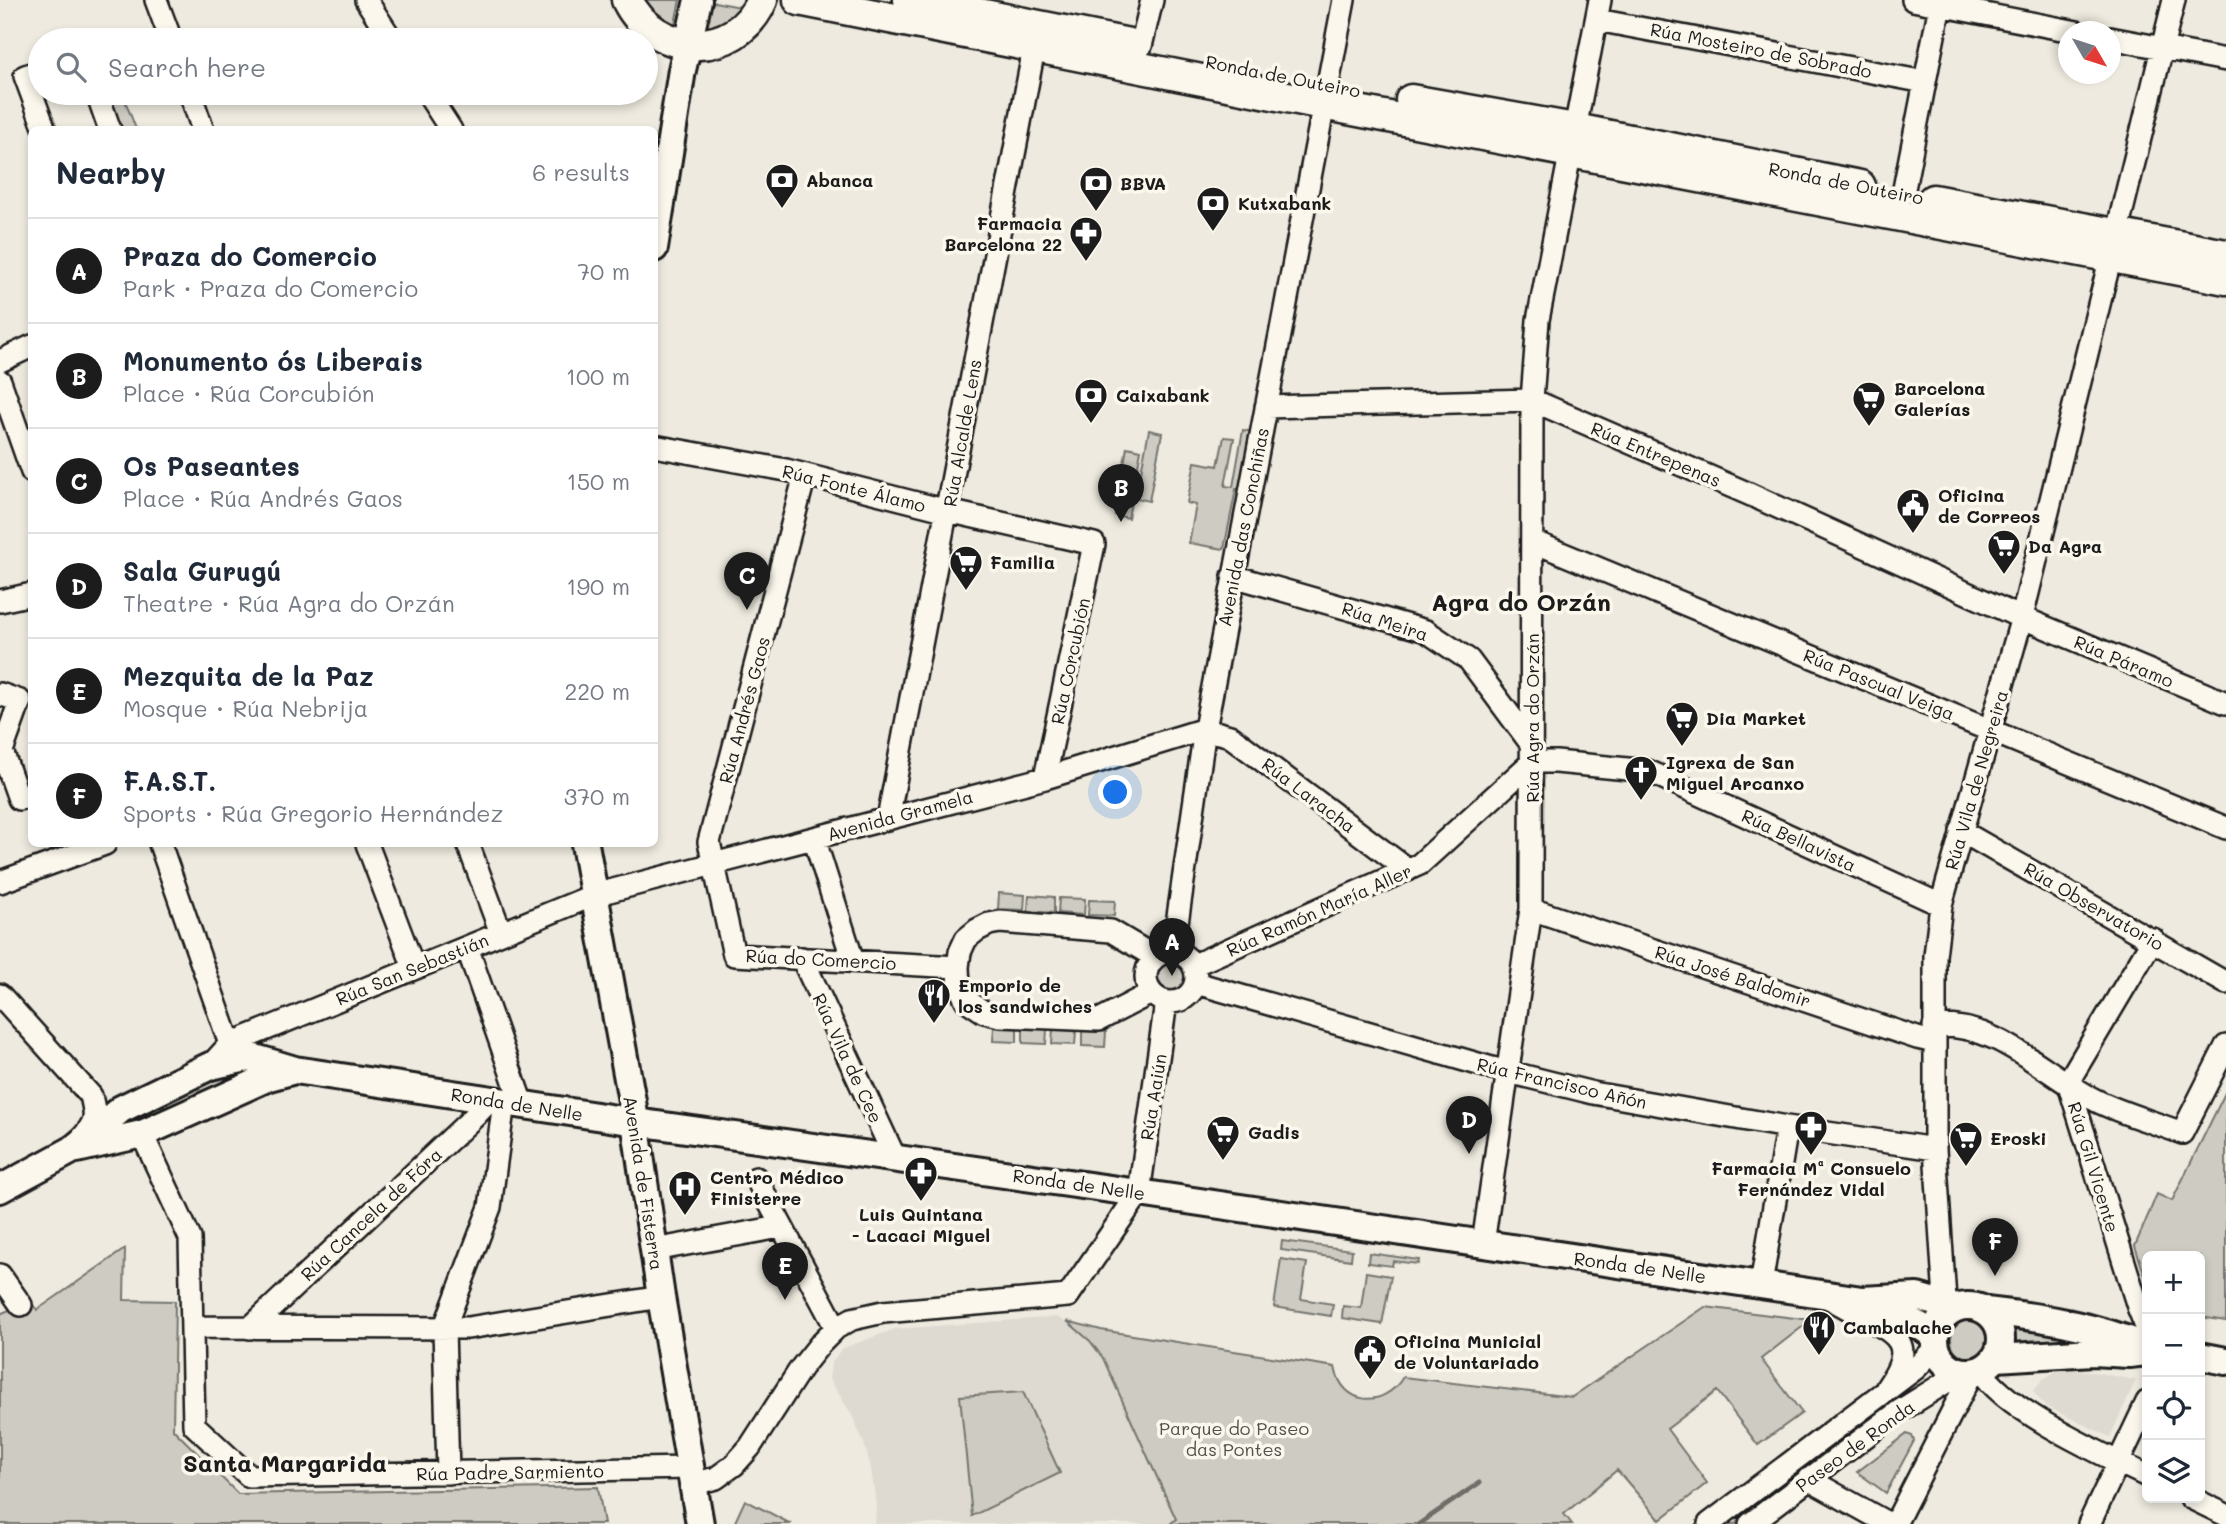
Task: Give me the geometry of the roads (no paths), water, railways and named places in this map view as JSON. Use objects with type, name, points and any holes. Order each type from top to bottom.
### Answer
[{"type":"main road","points":[[627,0],[634,14],[648,28]]},
{"type":"main road","points":[[658,34],[687,45],[721,40],[736,32],[749,20],[762,0]]},
{"type":"main road","name":"Ronda de Outeiro","points":[[799,0],[1035,36],[2114,245],[2226,255]]},
{"type":"main road","name":"Ronda de Outeiro","points":[[909,0],[1035,36],[1141,46],[1326,94]]},
{"type":"main road","name":"Ronda de Outeiro","points":[[1573,140],[1903,194],[2114,245],[2226,279]]},
{"type":"street","points":[[156,0],[166,28]]},
{"type":"street","points":[[366,0],[384,28]]},
{"type":"street","points":[[687,45],[688,0]]},
{"type":"street","points":[[658,197],[661,158],[698,0]]},
{"type":"street","points":[[1141,46],[1152,0]]},
{"type":"street","name":"Avenida das Conchiñas","points":[[1164,954],[1233,576],[1344,0]]},
{"type":"street","points":[[1913,0],[1940,3],[2058,28]]},
{"type":"street","name":"Rúa Vila de Negreira","points":[[1943,1315],[1935,1149],[1935,956],[1941,905],[2022,617],[2174,0]]},
{"type":"street","points":[[1903,194],[1940,3]]},
{"type":"street","name":"Rúa Mosteiro de Sobrado","points":[[1598,10],[1925,82]]},
{"type":"street","name":"Rúa Agra do Orzán","points":[[1483,1244],[1531,909],[1532,400],[1538,320],[1598,10]]},
{"type":"street","name":"Rúa Alcalde Lens","points":[[888,818],[948,511],[1035,36]]},
{"type":"street","points":[[2121,40],[2226,60]]},
{"type":"street","points":[[36,105],[44,126]]},
{"type":"street","points":[[101,105],[109,126]]},
{"type":"street","points":[[194,105],[202,126]]},
{"type":"street","points":[[435,105],[448,126]]},
{"type":"street","points":[[0,361],[28,348]]},
{"type":"street","points":[[0,381],[28,461]]},
{"type":"street","name":"Rúa Entrepenas","points":[[1266,407],[1532,400],[2022,617]]},
{"type":"street","name":"Rúa Fonte Álamo","points":[[658,447],[805,475],[1094,544]]},
{"type":"street","name":"Rúa Andrés Gaos","points":[[713,864],[709,842],[805,475]]},
{"type":"street","name":"Rúa Pascual Veiga","points":[[1532,541],[2226,828]]},
{"type":"street","name":"Rúa Corcubión","points":[[1045,778],[1094,544]]},
{"type":"street","name":"Rúa Meira","points":[[1233,576],[1426,631],[1469,660],[1532,753]]},
{"type":"street","points":[[0,601],[28,595]]},
{"type":"street","name":"Rúa Páramo","points":[[2022,617],[2226,704]]},
{"type":"street","points":[[0,694],[20,701],[2,751],[19,799],[28,796]]},
{"type":"street","name":"Avenida Gramela","points":[[594,895],[1045,778],[1205,729]]},
{"type":"street","name":"Rúa Laracha","points":[[1205,729],[1230,736],[1408,870]]},
{"type":"street","name":"Rúa Ramón María Aller","points":[[1195,974],[1420,864],[1532,753]]},
{"type":"street","name":"Rúa Bellavista","points":[[1532,753],[1556,762],[1648,771],[1941,905]]},
{"type":"street","name":"Rúa Observatorio","points":[[1961,831],[2226,983]]},
{"type":"street","points":[[814,838],[853,961]]},
{"type":"street","points":[[0,882],[98,847]]},
{"type":"street","points":[[161,847],[236,1051],[269,1077]]},
{"type":"street","points":[[368,847],[414,968]]},
{"type":"street","points":[[469,847],[501,933]]},
{"type":"street","name":"Avenida de Fisterra","points":[[586,847],[636,1122],[654,1250],[700,1524]]},
{"type":"street","name":"Rúa do Comercio","points":[[713,864],[734,955],[958,967]]},
{"type":"street","name":"Rúa San Sebastián","points":[[236,1051],[414,968],[594,895]]},
{"type":"street","name":"Rúa José Baldomir","points":[[1531,909],[1917,1038],[1935,1034],[1954,1024],[1997,1037],[2097,1101],[2182,1133],[2226,1046]]},
{"type":"street","points":[[1000,922],[1111,930],[1164,954],[1185,955],[1195,974],[1188,996],[1181,1000],[1159,997],[1099,1020],[1000,1016],[984,1012],[966,999],[959,986],[960,952],[966,939],[989,924],[1000,922]]},
{"type":"street","name":"Rúa Gil Vicente","points":[[2142,1317],[2068,1082],[2153,939]]},
{"type":"street","points":[[447,1473],[444,1329],[490,1207],[505,1102],[467,947]]},
{"type":"street","points":[[1159,997],[1147,986],[1147,970],[1164,954]]},
{"type":"street","name":"Rúa Vila de Cee","points":[[802,958],[895,1158]]},
{"type":"street","name":"Rúa Francisco Añón","points":[[1195,974],[1508,1072],[1593,1093],[1787,1127],[1935,1149]]},
{"type":"street","name":"Rúa Aaiún","points":[[1139,1193],[1159,997]]},
{"type":"street","points":[[5,1010],[102,1108],[111,1111],[121,1109]]},
{"type":"street","name":"Ronda de Nelle","points":[[0,1189],[72,1150],[121,1109],[236,1051],[295,1070],[1863,1300],[1917,1297],[1934,1288],[1943,1315],[1920,1326],[1863,1300]]},
{"type":"street","name":"Ronda de Nelle","points":[[72,1150],[142,1134],[269,1077],[295,1070]]},
{"type":"street","points":[[72,1150],[90,1129],[96,1115],[90,1096]]},
{"type":"street","name":"Rúa Cancela de Fóra","points":[[250,1328],[475,1116],[505,1102]]},
{"type":"street","points":[[1761,1285],[1787,1127]]},
{"type":"street","name":"Rúa Padre Sarmiento","points":[[142,1134],[190,1238],[194,1425],[249,1476],[447,1473],[692,1476]]},
{"type":"street","points":[[756,1178],[835,1328]]},
{"type":"street","points":[[692,1476],[716,1478],[742,1456],[801,1368],[835,1328],[852,1320],[883,1312],[1068,1296],[1139,1193]]},
{"type":"street","points":[[654,1250],[780,1227]]},
{"type":"street","points":[[0,1275],[21,1306]]},
{"type":"street","name":"Paseo de Ronda","points":[[1821,1294],[1889,1329],[1896,1338],[1900,1346],[1900,1364],[1883,1393]]},
{"type":"street","points":[[192,1327],[468,1328],[662,1297]]},
{"type":"street","points":[[2142,1346],[2117,1334],[2056,1320],[1966,1306],[1943,1315],[1945,1363],[1978,1368],[2093,1352],[2129,1354],[2142,1350]]},
{"type":"street","points":[[1895,1524],[1978,1368],[2001,1349],[2000,1327],[1986,1311]]},
{"type":"street","name":"Paseo de Ronda","points":[[1709,1524],[1916,1368],[1943,1315]]},
{"type":"street","points":[[2205,1357],[2226,1360]]},
{"type":"street","points":[[1978,1368],[1989,1384],[2008,1399],[2142,1474]]},
{"type":"street","name":"Paseo de Ronda","points":[[1750,1524],[1898,1412],[1978,1368]]},
{"type":"street","points":[[2089,1524],[2142,1413]]},
{"type":"street","points":[[1808,1479],[1889,1524]]},
{"type":"street","points":[[2201,1503],[2226,1515]]},
{"type":"waterway","points":[[1419,1524],[1479,1483]]},
{"type":"place","name":"Abanca","points":[[782,210]]},
{"type":"place","name":"BBVA","points":[[1096,213]]},
{"type":"place","name":"Kutxabank","points":[[1213,233]]},
{"type":"place","name":"Farmacia Barcelona 22","points":[[1086,263]]},
{"type":"place","name":"Caixabank","points":[[1091,425]]},
{"type":"place","name":"Barcelona Galerías","points":[[1869,428]]},
{"type":"place","name":"Monumento ós Liberais","points":[[1121,522]]},
{"type":"place","name":"Oficina de Correos","points":[[1913,535]]},
{"type":"place","name":"Da Agra","points":[[2004,576]]},
{"type":"place","name":"Familia","points":[[966,592]]},
{"type":"place","name":"Os Paseantes","points":[[747,610]]},
{"type":"place","name":"Dia Market","points":[[1682,748]]},
{"type":"place","name":"Igrexa de San Miguel Arcanxo","points":[[1641,802]]},
{"type":"place","name":"Praza do Comercio","points":[[1172,976]]},
{"type":"place","name":"Emporio de los sandwiches","points":[[934,1025]]},
{"type":"place","name":"Sala Gurugú","points":[[1469,1154]]},
{"type":"place","name":"Farmacia Mª Consuelo Fernández Vidal","points":[[1811,1157]]},
{"type":"place","name":"Gadis","points":[[1223,1162]]},
{"type":"place","name":"Eroski","points":[[1966,1168]]},
{"type":"place","name":"Luis Quintana - Lacaci Miguel","points":[[921,1203]]},
{"type":"place","name":"Centro Médico Finisterre","points":[[685,1217]]},
{"type":"place","name":"F.A.S.T.","points":[[1995,1276]]},
{"type":"place","name":"Mezquita de la Paz","points":[[785,1300]]},
{"type":"place","name":"Cambalache","points":[[1819,1357]]},
{"type":"place","name":"Oficina Municial de Voluntariado","points":[[1370,1381]]},
{"type":"district","name":"Agra do Orzán","points":[[1521,601]]},
{"type":"district","name":"Santa Margarida","points":[[285,1462]]},
{"type":"park label","name":"Parque do Paseo das Pontes","points":[[1234,1438]]}]
